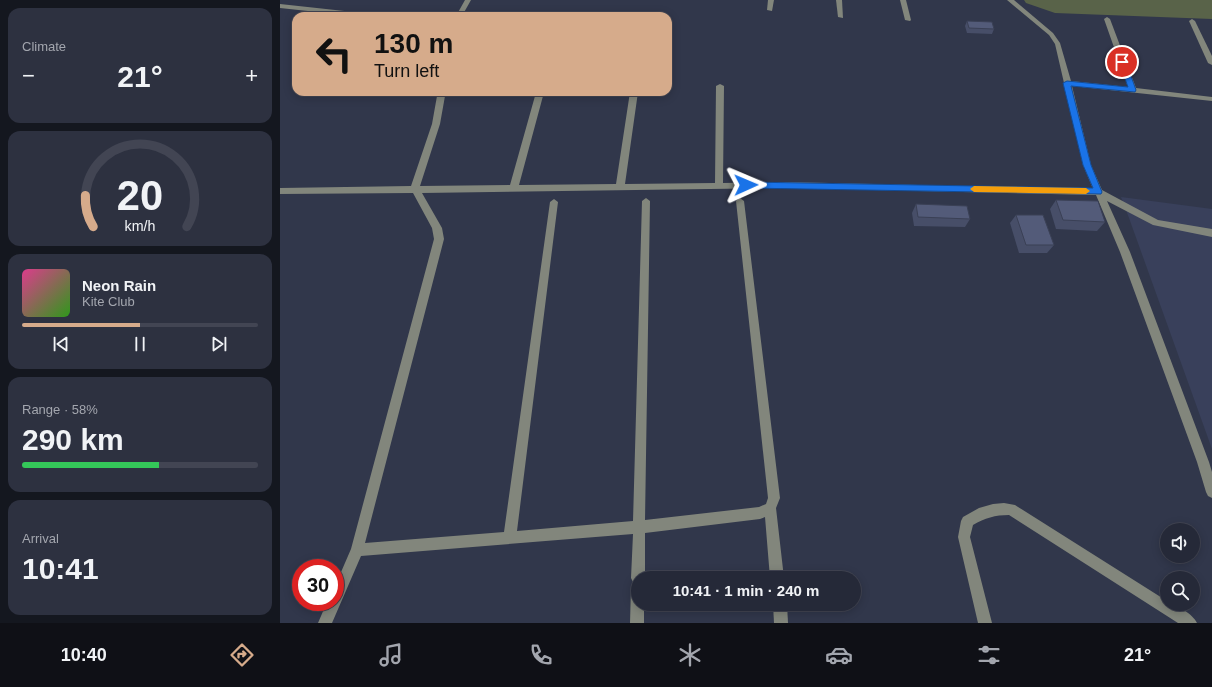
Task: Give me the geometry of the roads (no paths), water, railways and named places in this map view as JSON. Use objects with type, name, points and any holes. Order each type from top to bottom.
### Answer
[{"type":"street","points":[[461,12],[468,0]]},
{"type":"street","points":[[770,0],[770,10]]},
{"type":"street","points":[[839,0],[841,17]]},
{"type":"street","points":[[903,0],[908,20]]},
{"type":"street","points":[[1010,0],[1051,34],[1058,44],[1087,165],[1125,252],[1203,462],[1212,492]]},
{"type":"street","points":[[280,6],[335,12]]},
{"type":"street","points":[[1107,19],[1132,90]]},
{"type":"street","points":[[1192,21],[1212,63]]},
{"type":"street","points":[[1067,83],[1212,99]]},
{"type":"street","points":[[719,185],[720,86]]},
{"type":"street","points":[[344,580],[357,550],[439,239],[437,228],[415,188],[436,124],[441,96]]},
{"type":"street","points":[[514,187],[539,96]]},
{"type":"street","points":[[620,186],[633,96]]},
{"type":"street","points":[[280,191],[785,184],[1098,192],[1156,223],[1212,233]]},
{"type":"street","points":[[638,571],[646,201]]},
{"type":"street","points":[[740,201],[774,498],[770,508],[776,571]]},
{"type":"street","points":[[510,537],[554,202]]},
{"type":"street","points":[[357,550],[639,527],[760,513],[770,508]]},
{"type":"street","points":[[985,623],[964,538],[967,521],[981,512],[998,509],[1011,509],[1190,623]]},
{"type":"street","points":[[325,623],[330,611]]},
{"type":"street","points":[[637,611],[637,623]]},
{"type":"street","points":[[781,611],[782,623]]}]
